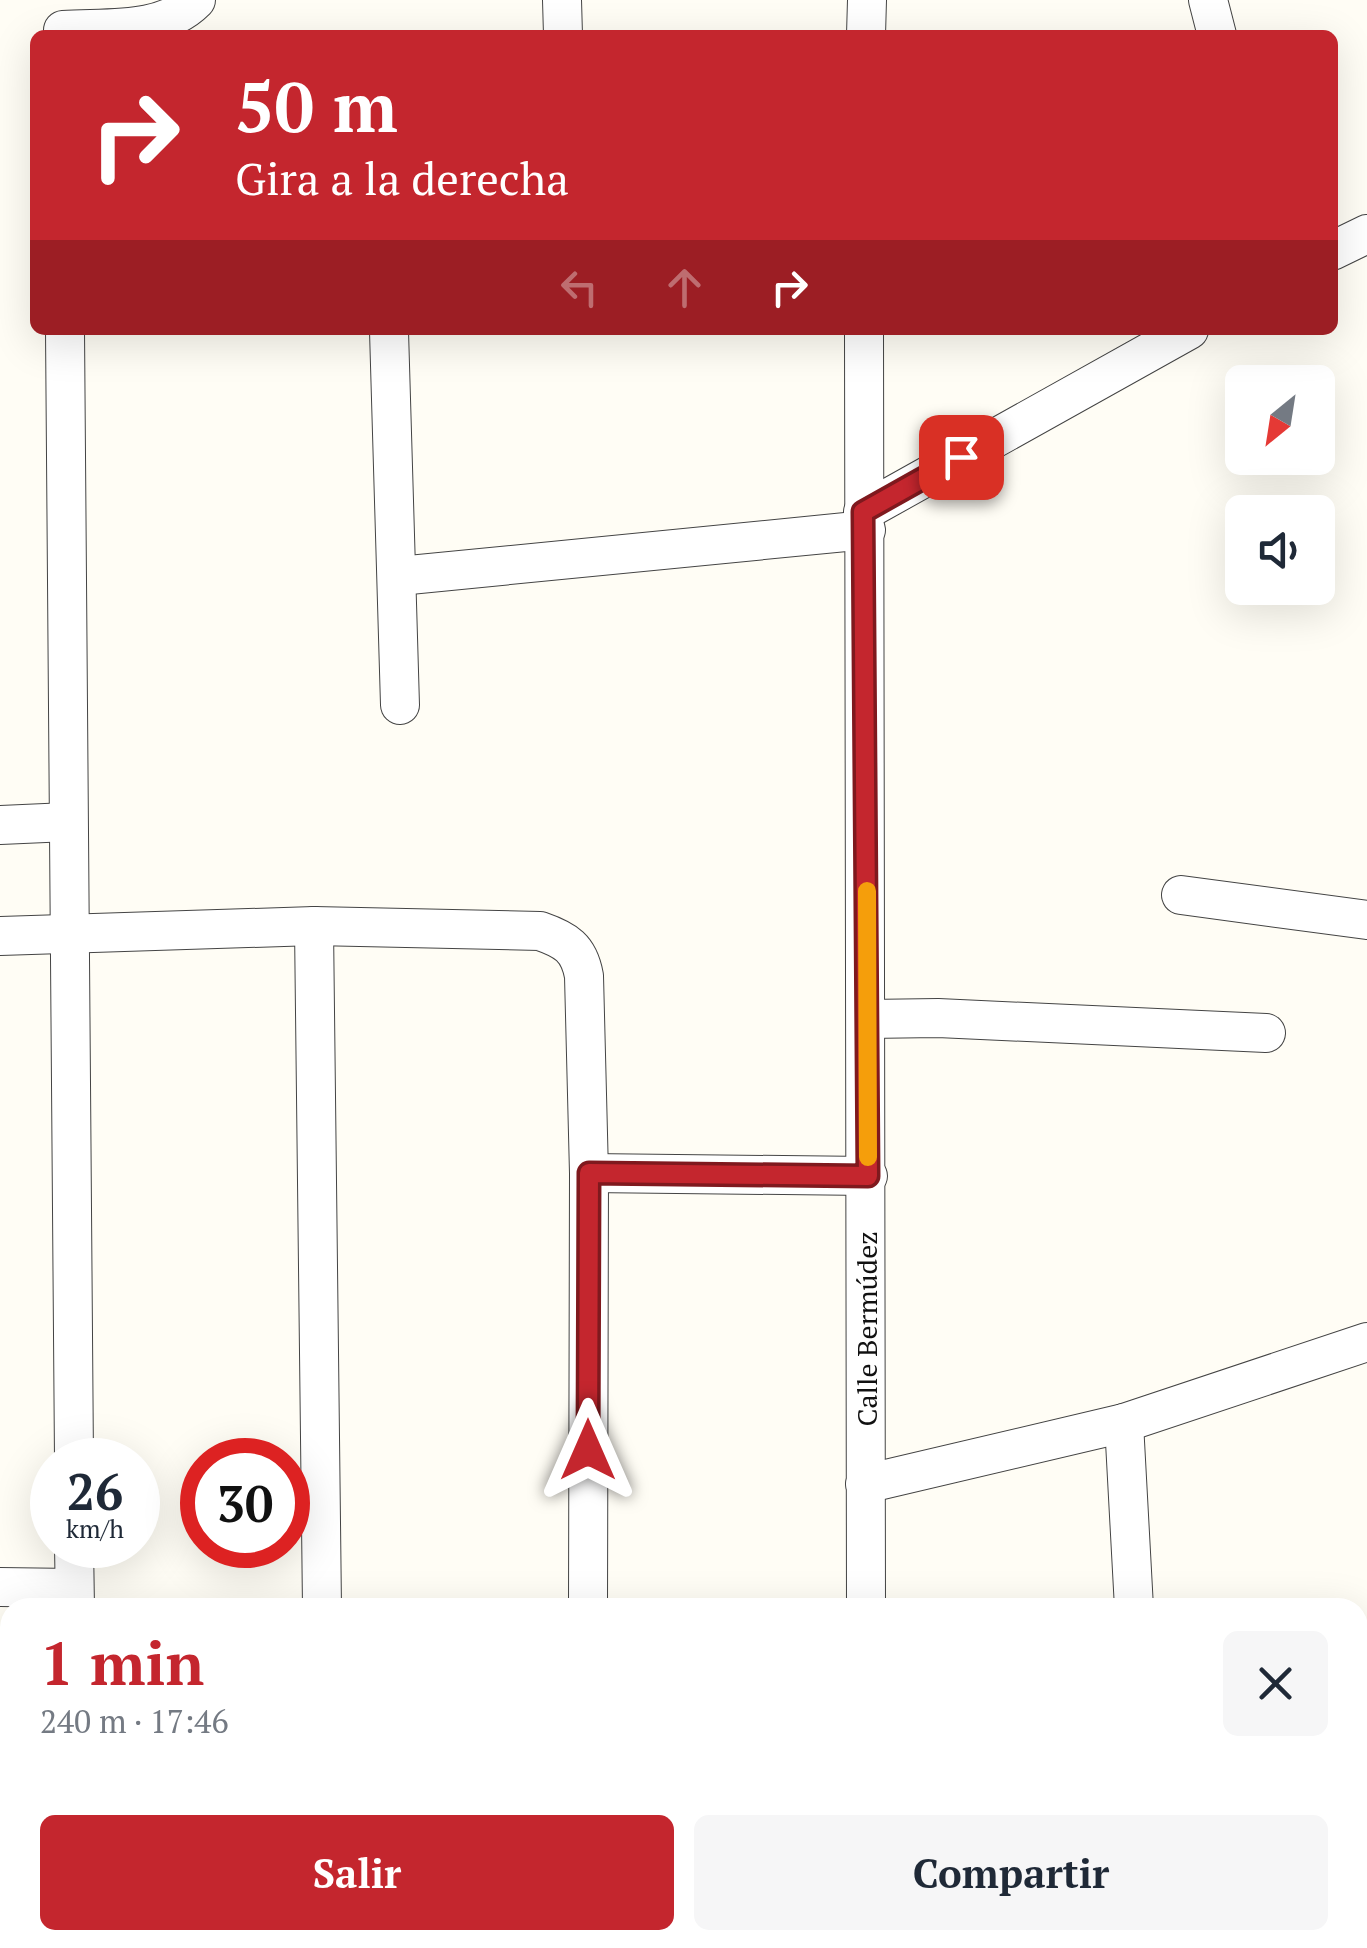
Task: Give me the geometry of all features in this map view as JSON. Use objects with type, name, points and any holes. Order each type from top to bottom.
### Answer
[{"type":"street","points":[[62,22],[156,24],[184,12],[196,0]]},
{"type":"street","points":[[562,0],[563,30]]},
{"type":"street","points":[[866,0],[866,30]]},
{"type":"street","points":[[1208,0],[1216,30]]},
{"type":"street","points":[[1338,248],[1367,234]]},
{"type":"street","points":[[65,335],[74,1438]]},
{"type":"street","points":[[389,335],[400,705]]},
{"type":"street","name":"Calle Bermúdez","points":[[864,335],[866,1598]]},
{"type":"street","points":[[399,576],[864,521],[1180,335]]},
{"type":"street","points":[[0,825],[68,822]]},
{"type":"street","points":[[1181,895],[1367,920]]},
{"type":"street","points":[[314,926],[322,1598]]},
{"type":"street","points":[[0,936],[314,926],[540,931],[565,940],[581,958],[589,1173],[588,1598]]},
{"type":"street","points":[[867,1019],[1266,1033]]},
{"type":"street","points":[[589,1173],[868,1176]]},
{"type":"street","points":[[866,1484],[1124,1423],[1367,1342]]},
{"type":"street","points":[[1124,1423],[1133,1598]]},
{"type":"street","points":[[0,1587],[75,1598],[74,1568]]},
{"type":"slow traffic","points":[[867,891],[868,1157]]},
{"type":"route","points":[[588,1450],[589,1173],[868,1176],[863,512],[961,457]]}]
